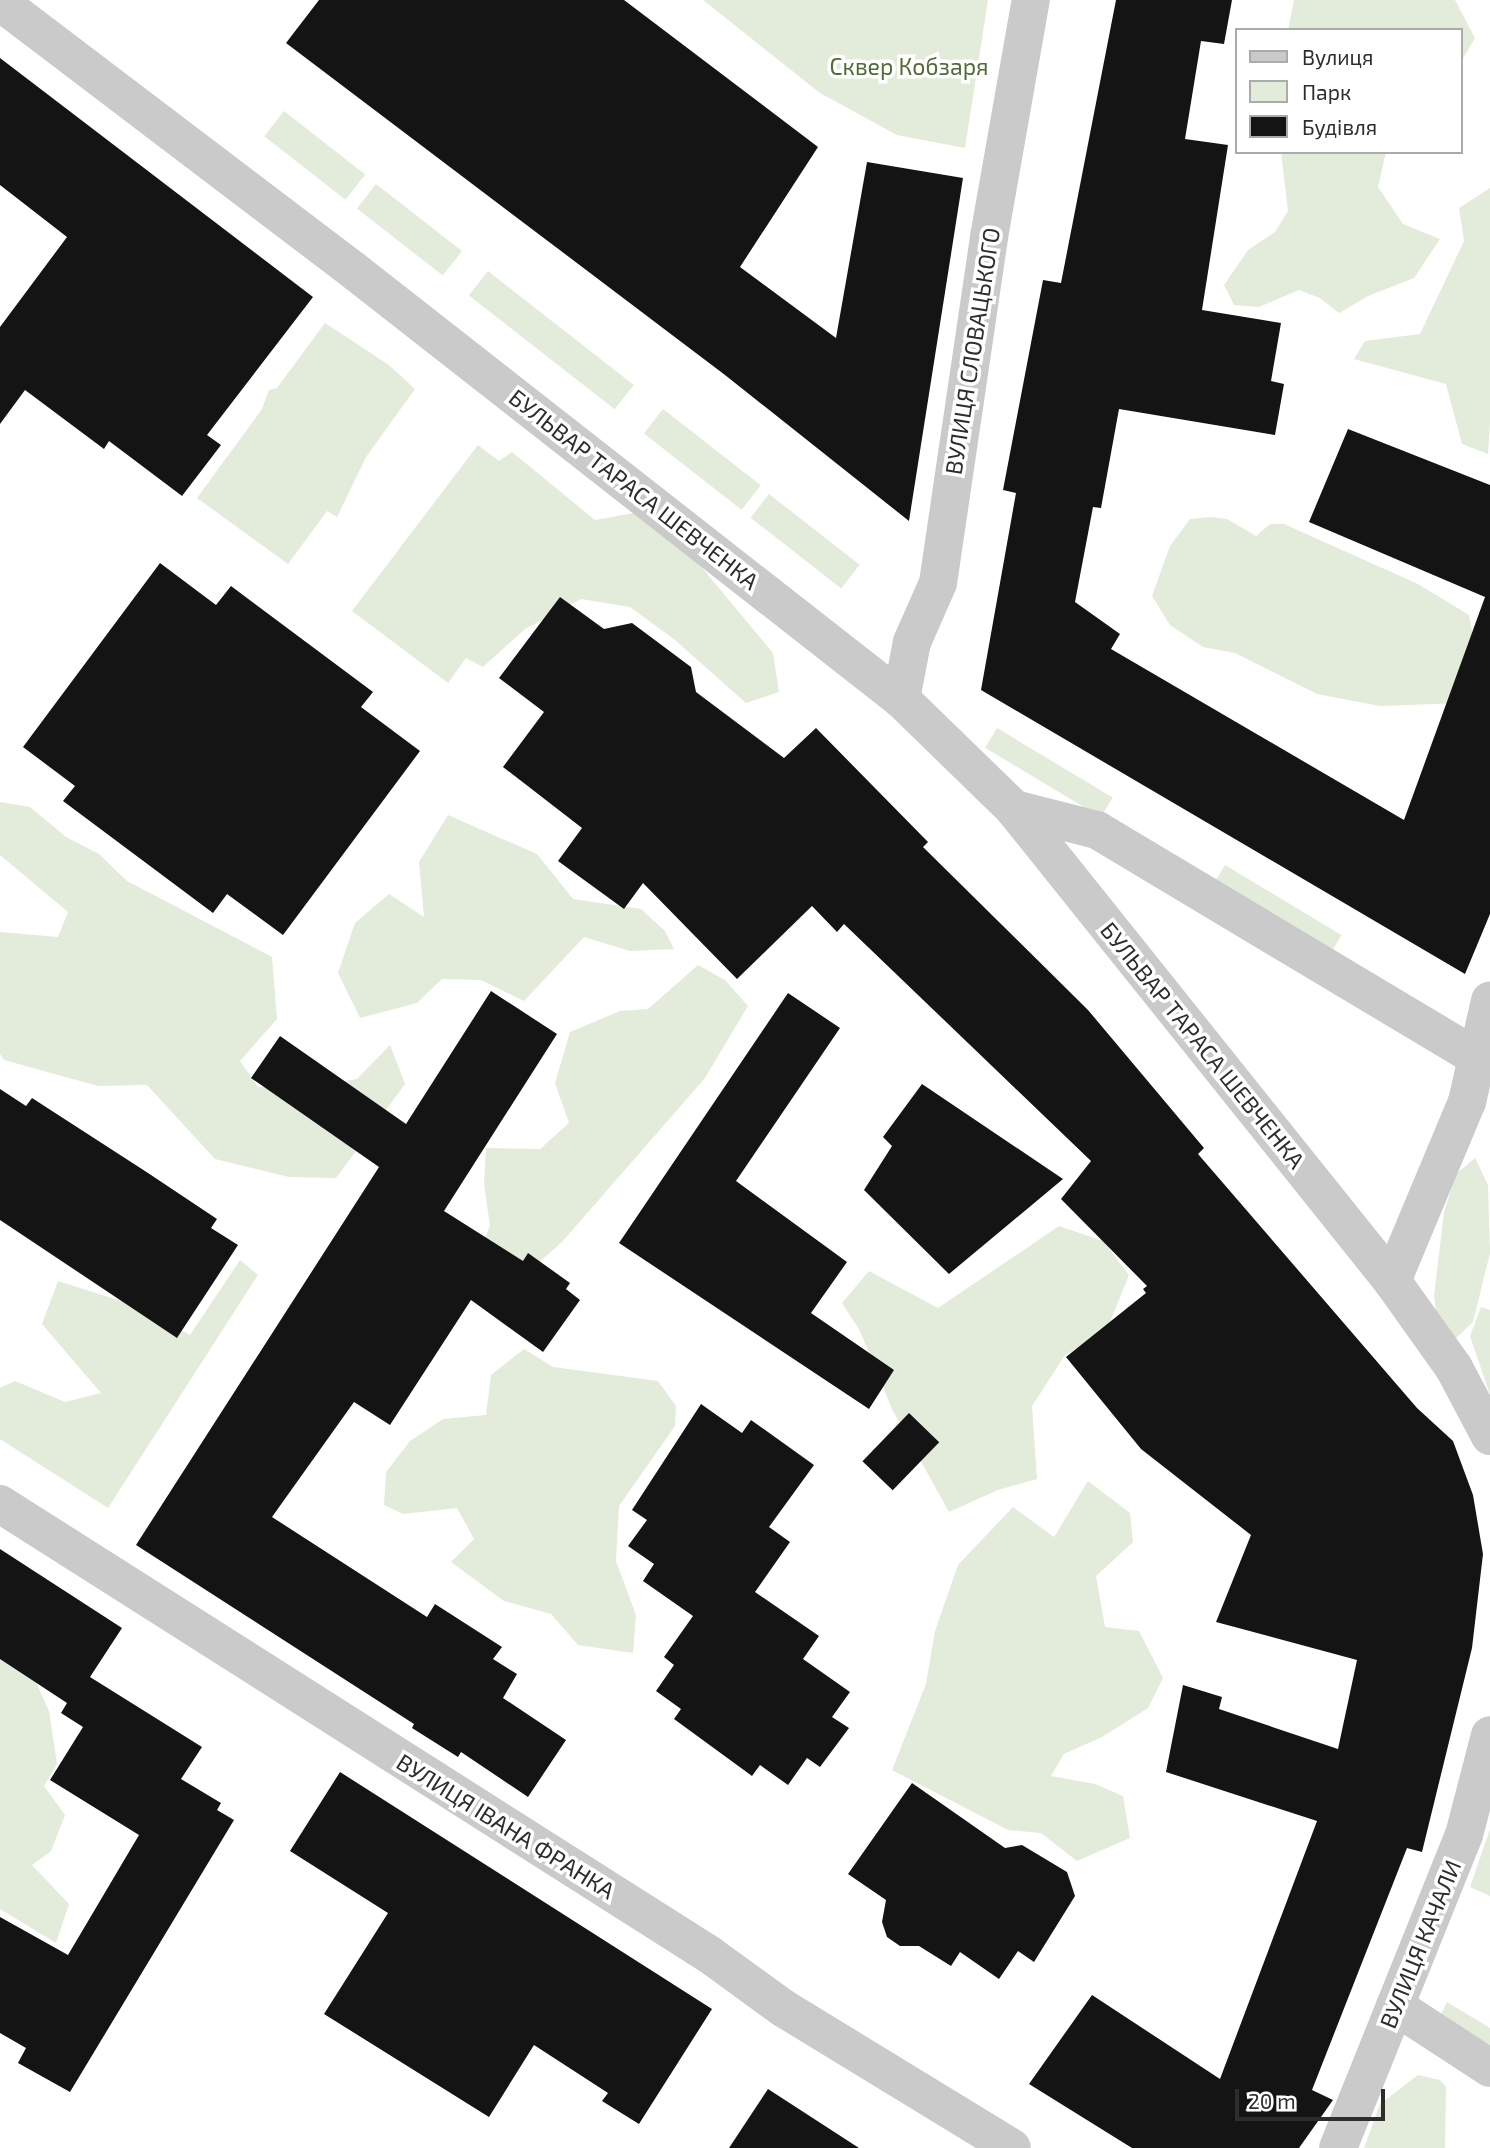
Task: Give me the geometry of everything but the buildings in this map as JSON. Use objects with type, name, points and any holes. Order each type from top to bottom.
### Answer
[{"type":"street","name":"ВУЛИЦЯ СЛОВАЦЬКОГО","points":[[901,699],[912,642],[937,583],[989,237],[1031,0]]},
{"type":"street","name":"БУЛЬВАР ТАРАСА ШЕВЧЕНКА","points":[[0,2],[901,699],[1014,808],[1392,1281]]},
{"type":"street","name":"БУЛЬВАР ТАРАСА ШЕВЧЕНКА","points":[[1014,808],[1097,830],[1476,1057]]},
{"type":"street","points":[[1490,1001],[1476,1057],[1479,1106],[1392,1281],[1454,1368],[1490,1436]]},
{"type":"street","name":"ВУЛИЦЯ ІВАНА ФРАНКА","points":[[0,1504],[710,1955],[783,2008],[1012,2148]]},
{"type":"street","name":"ВУЛИЦЯ КАЧАЛИ","points":[[1338,2148],[1464,1835],[1490,1735]]},
{"type":"street","points":[[1395,2006],[1490,2068]]},
{"type":"green space","name":"Сквер Кобзаря","points":[[703,0],[988,0],[965,148],[897,135],[820,93]]},
{"type":"green space","points":[[1294,0],[1455,0],[1475,38],[1463,58],[1462,28],[1288,28]]},
{"type":"green space","points":[[284,111],[365,174],[345,200],[264,136]]},
{"type":"green space","points":[[1281,154],[1386,154],[1378,187],[1403,224],[1440,239],[1414,278],[1368,296],[1339,313],[1320,298],[1299,290],[1259,307],[1234,305],[1224,285],[1248,250],[1275,232],[1288,211]]},
{"type":"green space","points":[[376,184],[462,251],[443,276],[357,208]]},
{"type":"green space","points":[[1490,188],[1488,454],[1462,444],[1446,384],[1354,359],[1365,341],[1420,334],[1464,241],[1459,208]]},
{"type":"green space","points":[[488,271],[634,385],[615,409],[469,295]]},
{"type":"green space","points":[[325,323],[389,365],[415,389],[366,457],[337,517],[327,511],[288,564],[197,498],[262,409],[269,390],[277,388]]},
{"type":"green space","points":[[663,409],[761,485],[742,510],[644,433]]},
{"type":"green space","points":[[478,445],[499,461],[512,452],[595,520],[634,513],[669,528],[773,653],[779,692],[746,703],[675,640],[630,607],[581,599],[525,629],[483,667],[466,658],[448,683],[352,611]]},
{"type":"green space","points":[[769,494],[860,565],[841,588],[751,518]]},
{"type":"green space","points":[[1190,519],[1227,519],[1256,536],[1270,524],[1284,524],[1418,584],[1469,615],[1475,648],[1460,703],[1380,706],[1317,694],[1235,653],[1203,647],[1170,625],[1152,596],[1170,546]]},
{"type":"green space","points":[[997,728],[1113,798],[1101,817],[985,748]]},
{"type":"green space","points":[[0,802],[30,807],[66,837],[99,854],[127,881],[272,957],[277,1019],[240,1061],[258,1087],[300,1088],[357,1079],[390,1045],[405,1084],[336,1178],[289,1177],[215,1159],[147,1085],[98,1086],[4,1060],[0,1054],[0,932],[58,937],[68,912],[0,855]]},
{"type":"green space","points":[[448,815],[537,854],[573,899],[641,909],[665,931],[674,949],[630,951],[584,937],[524,1001],[481,980],[442,979],[417,1003],[360,1018],[338,973],[355,923],[389,894],[424,917],[419,862]]},
{"type":"green space","points":[[1225,865],[1342,935],[1330,954],[1214,884]]},
{"type":"green space","points":[[698,965],[725,980],[748,1006],[705,1078],[562,1242],[493,1303],[465,1284],[490,1226],[484,1184],[486,1148],[540,1149],[569,1123],[555,1083],[570,1032],[620,1011],[648,1009]]},
{"type":"green space","points":[[1475,1158],[1488,1185],[1490,1253],[1473,1322],[1455,1339],[1438,1327],[1434,1296],[1444,1212],[1456,1174]]},
{"type":"green space","points":[[1059,1226],[1103,1241],[1129,1275],[1106,1332],[1065,1355],[1032,1406],[1037,1479],[998,1490],[949,1512],[892,1409],[860,1331],[842,1303],[869,1271],[938,1308]]},
{"type":"green space","points":[[240,1260],[258,1275],[108,1508],[0,1439],[0,1388],[15,1381],[65,1402],[101,1393],[42,1324],[58,1281],[134,1305],[190,1335]]},
{"type":"green space","points":[[1481,1307],[1490,1310],[1490,1395],[1470,1336]]},
{"type":"green space","points":[[524,1349],[553,1367],[658,1381],[676,1406],[675,1426],[619,1506],[616,1561],[636,1615],[633,1653],[578,1645],[551,1614],[504,1601],[451,1562],[474,1539],[457,1508],[403,1514],[384,1505],[386,1472],[410,1441],[443,1419],[486,1415],[491,1375]]},
{"type":"green space","points":[[1088,1481],[1130,1513],[1133,1542],[1096,1576],[1105,1627],[1139,1631],[1163,1678],[1148,1708],[1102,1737],[1064,1754],[1051,1776],[1095,1784],[1123,1796],[1130,1838],[1077,1861],[1041,1833],[1008,1830],[892,1770],[926,1684],[935,1631],[958,1565],[1013,1507],[1054,1537]]},
{"type":"green space","points":[[0,1654],[30,1669],[49,1711],[57,1764],[44,1786],[65,1815],[51,1851],[32,1865],[69,1904],[56,1943],[0,1909]]},
{"type":"green space","points":[[1490,1829],[1490,1896],[1470,1887]]},
{"type":"green space","points":[[1447,2002],[1490,2028],[1490,2087],[1479,2080],[1440,2016]]},
{"type":"green space","points":[[1418,2075],[1440,2080],[1446,2087],[1445,2148],[1364,2148],[1380,2104]]}]
